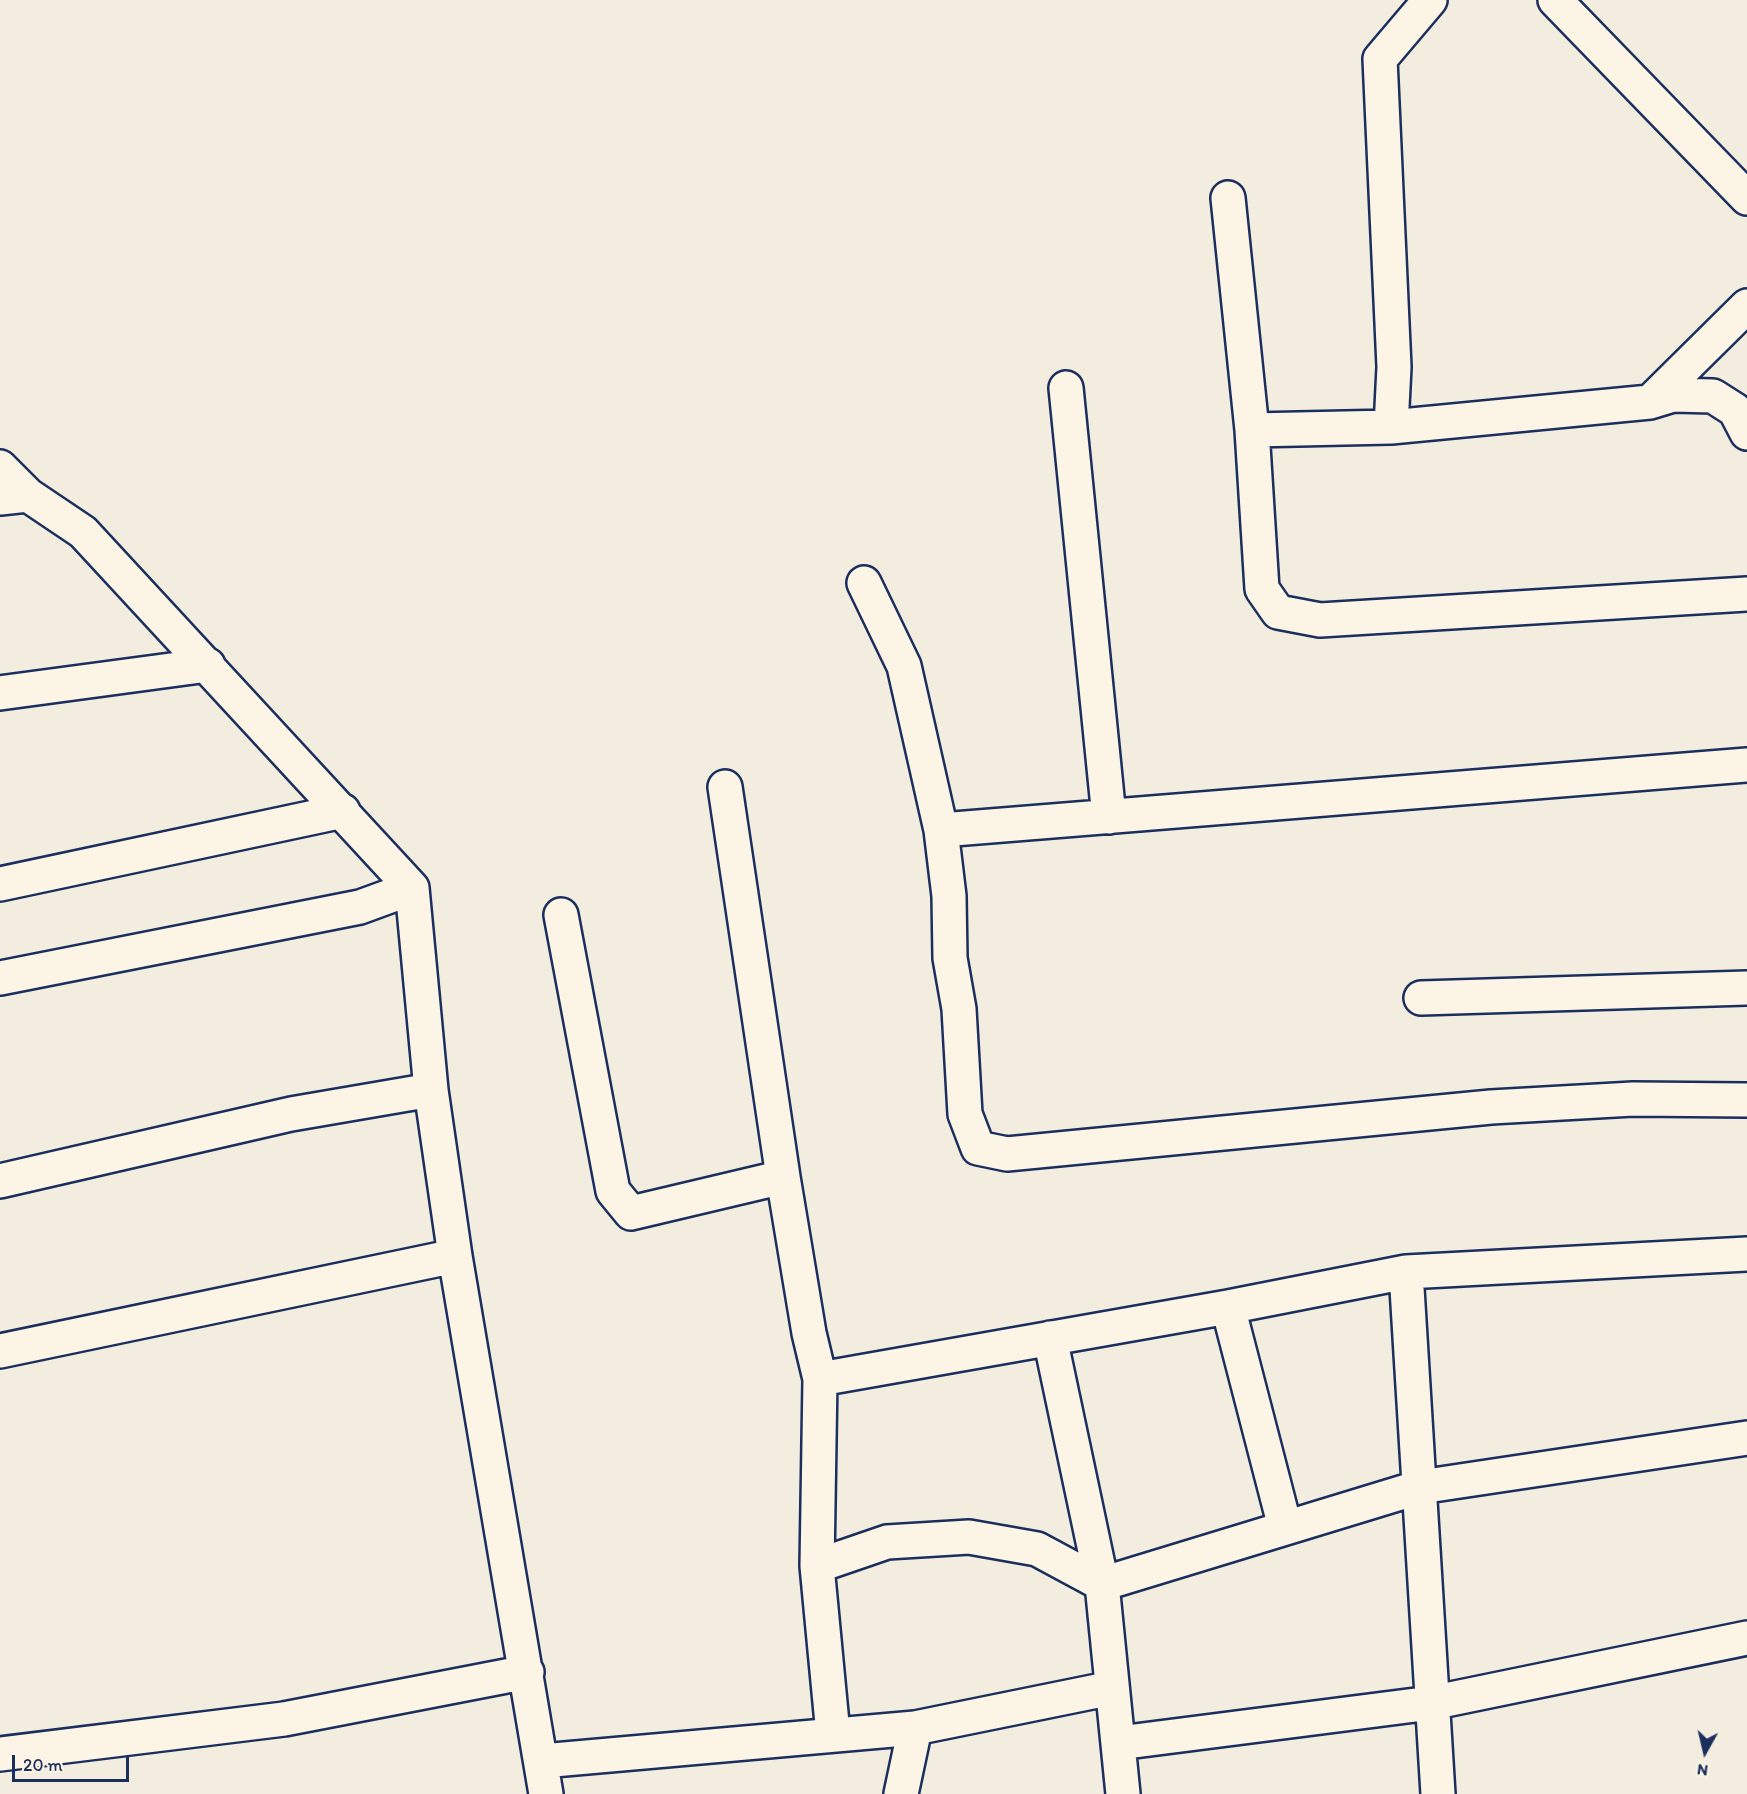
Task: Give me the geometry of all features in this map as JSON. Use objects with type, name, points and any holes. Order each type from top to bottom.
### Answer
[{"type":"street","points":[[1391,427],[1394,367],[1380,59],[1430,0]]},
{"type":"street","points":[[1555,0],[1747,198]]},
{"type":"street","points":[[1228,198],[1252,430],[1262,590],[1278,612],[1320,620],[1747,594]]},
{"type":"street","points":[[1650,402],[1747,306]]},
{"type":"street","points":[[1066,388],[1109,817]]},
{"type":"street","points":[[1252,430],[1391,427],[1650,402],[1673,395],[1713,396],[1735,410],[1747,433]]},
{"type":"street","points":[[0,467],[14,497],[83,532],[412,888],[431,1090],[455,1256],[546,1794]]},
{"type":"street","points":[[864,583],[904,666],[941,830],[949,896],[950,958],[959,1009],[965,1114],[978,1148],[1007,1154],[1491,1107],[1633,1099],[1747,1100]]},
{"type":"street","points":[[0,693],[208,665]]},
{"type":"street","points":[[941,830],[1747,765]]},
{"type":"street","points":[[725,787],[783,1177],[809,1333],[820,1379],[817,1566],[833,1734]]},
{"type":"street","points":[[0,884],[343,811]]},
{"type":"street","points":[[0,978],[360,907],[412,888]]},
{"type":"street","points":[[561,915],[613,1191],[625,1206],[631,1213],[783,1177]]},
{"type":"street","points":[[1421,998],[1747,988]]},
{"type":"street","points":[[0,1181],[280,1117],[431,1090]]},
{"type":"street","points":[[820,1379],[1228,1307],[1406,1272],[1747,1254]]},
{"type":"street","points":[[0,1351],[455,1256]]},
{"type":"street","points":[[1406,1272],[1438,1794]]},
{"type":"street","points":[[1228,1307],[1285,1527]]},
{"type":"street","points":[[1050,1338],[1102,1584],[1123,1794]]},
{"type":"street","points":[[817,1566],[887,1542],[969,1537],[1037,1549],[1102,1584],[1420,1487],[1747,1438]]},
{"type":"street","points":[[1119,1743],[1431,1703],[1747,1638]]},
{"type":"street","points":[[0,1754],[284,1719],[527,1672]]},
{"type":"street","points":[[542,1761],[915,1728],[1112,1688]]},
{"type":"street","points":[[901,1794],[915,1728]]}]
